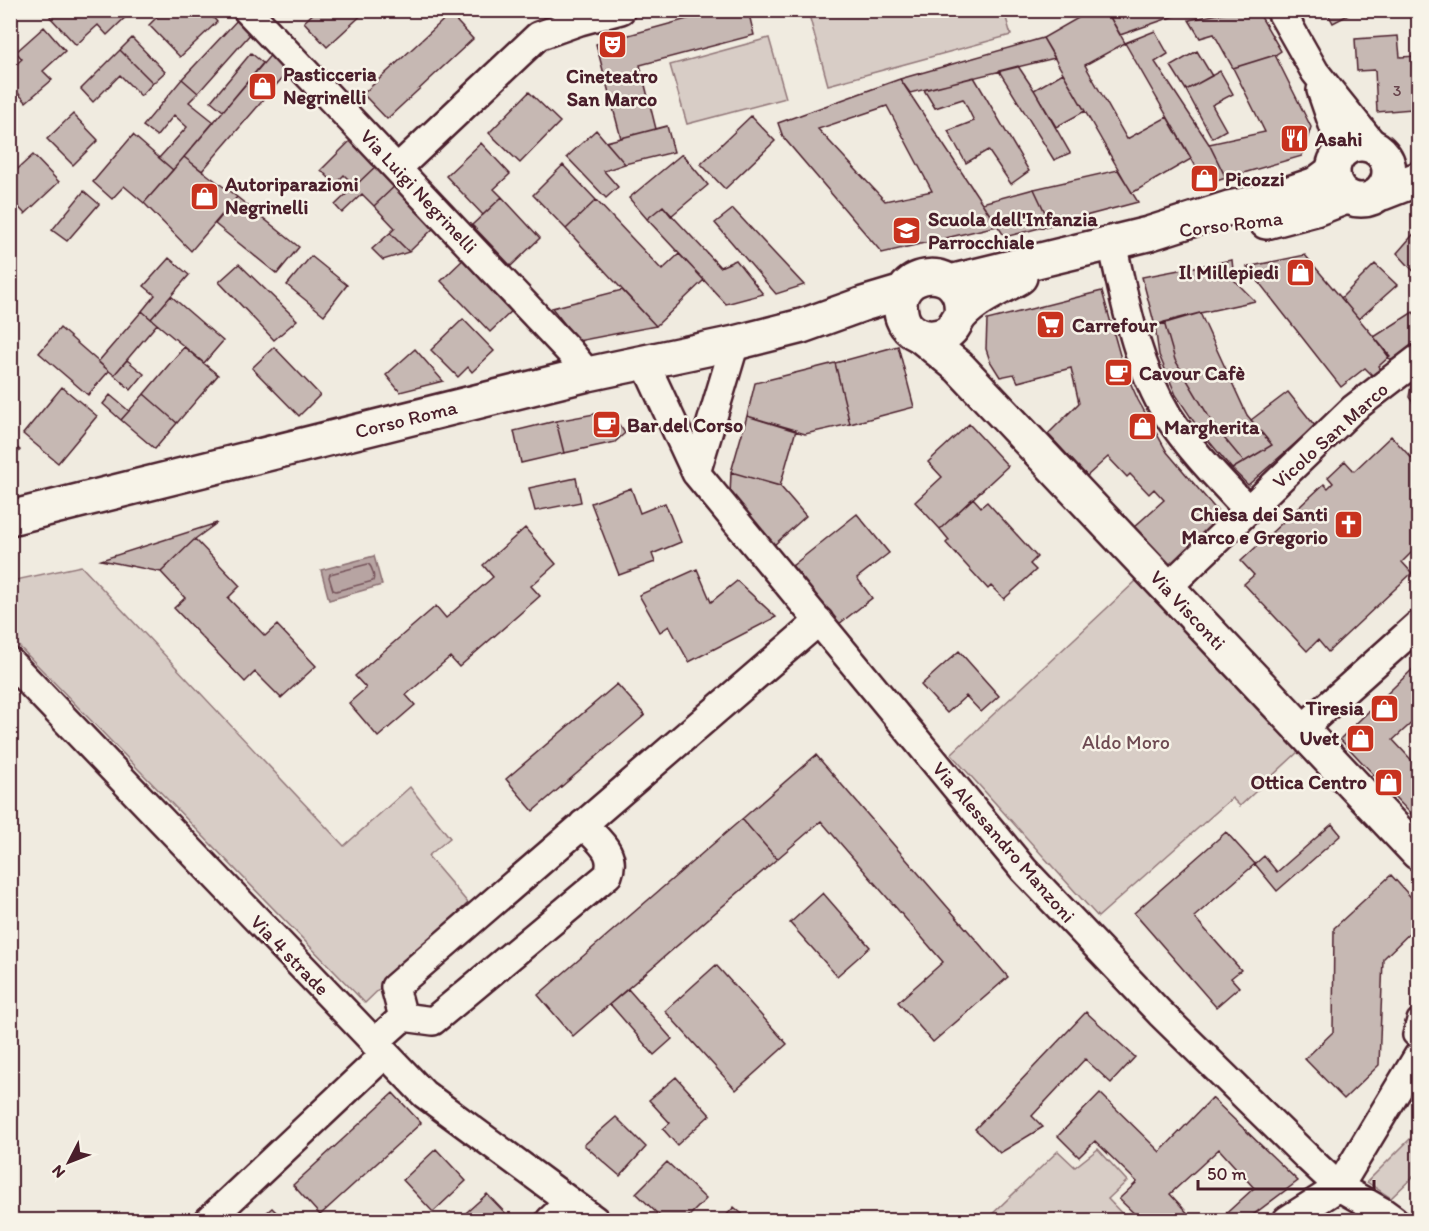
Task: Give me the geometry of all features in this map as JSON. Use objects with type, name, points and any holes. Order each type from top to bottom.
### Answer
[{"type":"main road","points":[[1419,161],[1381,152],[1365,144],[1352,145],[1340,173],[1358,201],[1369,200],[1419,179]]},
{"type":"main road","points":[[1381,152],[1390,168],[1388,183],[1382,193]]},
{"type":"main road","name":"Corso Roma","points":[[909,316],[910,284],[918,278],[929,275],[950,282],[1057,258],[1148,234],[1229,208],[1269,200],[1340,173]]},
{"type":"main road","name":"Corso Roma","points":[[10,518],[588,374],[735,343],[802,326],[863,304],[909,316],[933,338],[945,334],[954,327],[961,315],[995,291],[1057,258]]},
{"type":"main road","points":[[950,282],[960,298],[961,315],[953,349],[959,367]]},
{"type":"main road","name":"Via Visconti","points":[[909,316],[1419,853]]},
{"type":"street","name":"Via Luigi Negrinelli","points":[[248,10],[570,352],[588,374]]},
{"type":"street","points":[[398,168],[538,36],[621,10]]},
{"type":"street","points":[[1280,10],[1315,72],[1381,152]]},
{"type":"street","points":[[1315,72],[1340,173]]},
{"type":"street","points":[[1112,243],[1148,379],[1168,416],[1190,445],[1248,510]]},
{"type":"street","points":[[696,473],[735,343]]},
{"type":"street","name":"Vicolo San Marco","points":[[1167,588],[1353,409],[1419,359]]},
{"type":"street","name":"Via Alessandro Manzoni","points":[[645,363],[696,473],[1024,870],[1160,1013],[1339,1187],[1383,1212],[1394,1221]]},
{"type":"street","points":[[403,1017],[394,987],[819,621]]},
{"type":"street","points":[[1301,730],[1419,625]]},
{"type":"street","name":"Via 4 strade","points":[[10,662],[424,1094],[595,1221]]},
{"type":"street","points":[[403,1017],[433,1021],[608,875],[612,865],[611,856],[584,824]]},
{"type":"street","points":[[209,1221],[379,1049],[403,1017]]},
{"type":"street","points":[[1419,1020],[1414,1035],[1419,1038]]},
{"type":"street","points":[[1287,1221],[1339,1187],[1419,1056]]},
{"type":"street","points":[[550,1221],[569,1202]]},
{"type":"green space","points":[[808,11],[1004,11],[1011,35],[828,85]]},
{"type":"green space","points":[[769,38],[786,98],[687,124],[670,65]]},
{"type":"green space","points":[[81,566],[344,846],[410,787],[450,838],[428,856],[468,903],[365,1003],[11,638],[11,581]]},
{"type":"green space","name":"Aldo Moro","points":[[1136,581],[1298,752],[1240,806],[1232,798],[1098,917],[951,754]]},
{"type":"green space","points":[[1418,1131],[1418,1172],[1391,1198],[1367,1182]]},
{"type":"green space","points":[[1098,1149],[1127,1181],[1108,1199],[1128,1220],[986,1220],[1058,1151],[1075,1167]]},
{"type":"water","points":[[374,556],[382,585],[329,600],[321,570]]},
{"type":"building","points":[[57,10],[133,10],[107,35],[98,25],[76,45],[50,17]]},
{"type":"building","points":[[164,10],[207,10],[217,22],[180,57],[149,25]]},
{"type":"building","points":[[317,10],[367,10],[327,47],[304,22]]},
{"type":"building","points":[[720,10],[748,10],[754,35],[640,65],[656,129],[621,138],[596,44]]},
{"type":"building","points":[[1092,10],[1106,10],[1125,43],[1085,65],[1127,139],[1167,117],[1191,159],[1132,193],[1043,38]]},
{"type":"building","points":[[1106,10],[1182,10],[1183,13],[1120,35]]},
{"type":"building","points":[[1238,10],[1257,10],[1281,51],[1233,68],[1214,34],[1200,38],[1189,20]]},
{"type":"building","points":[[1326,10],[1374,10],[1350,14],[1333,23]]},
{"type":"building","points":[[450,14],[473,39],[387,119],[363,94]]},
{"type":"building","points":[[240,17],[253,31],[198,93],[182,79]]},
{"type":"building","points":[[44,27],[65,51],[43,71],[52,80],[26,102],[10,84],[10,70],[22,59],[16,52]]},
{"type":"building","points":[[1155,31],[1168,54],[1155,62],[1209,144],[1226,178],[1206,184],[1125,43]]},
{"type":"building","points":[[1398,36],[1400,57],[1418,56],[1418,114],[1412,114],[1412,109],[1377,112],[1375,70],[1357,71],[1355,39]]},
{"type":"building","points":[[132,38],[165,72],[153,83],[120,50]]},
{"type":"building","points":[[1043,38],[1055,58],[910,93],[900,79]]},
{"type":"building","points":[[120,50],[153,83],[141,96],[120,75],[93,102],[81,89]]},
{"type":"building","points":[[1197,51],[1212,76],[1186,90],[1171,66]]},
{"type":"building","points":[[273,52],[290,69],[202,171],[184,157]]},
{"type":"building","points":[[251,53],[263,63],[223,111],[211,101]]},
{"type":"building","points":[[1275,55],[1311,127],[1302,156],[1226,178],[1209,144],[1265,132],[1233,68]]},
{"type":"building","points":[[1018,66],[1070,153],[1054,160],[999,71]]},
{"type":"building","points":[[1220,71],[1233,94],[1212,105],[1226,130],[1212,138],[1186,90]]},
{"type":"building","points":[[1063,73],[1085,111],[1056,127],[1034,90]]},
{"type":"building","points":[[974,77],[1029,171],[1011,184],[988,150],[966,163],[948,131],[974,121],[963,99],[935,108],[924,90]]},
{"type":"building","points":[[182,79],[198,93],[189,102],[214,122],[173,170],[159,158],[187,127],[174,115],[157,136],[143,126]]},
{"type":"building","points":[[900,79],[997,226],[882,253],[783,137],[778,123]],"holes":[[[887,106],[932,191],[885,201],[818,129]]]},
{"type":"building","points":[[529,92],[560,122],[520,163],[489,133]]},
{"type":"building","points":[[73,114],[98,140],[73,165],[47,139]]},
{"type":"building","points":[[751,116],[775,141],[725,189],[701,164]]},
{"type":"building","points":[[667,126],[674,152],[625,164],[606,142]]},
{"type":"building","points":[[596,130],[625,164],[604,171],[618,187],[606,198],[567,157]]},
{"type":"building","points":[[133,135],[173,170],[144,203],[124,186],[112,199],[93,182]]},
{"type":"building","points":[[354,137],[379,163],[355,186],[344,175],[335,184],[321,170]]},
{"type":"building","points":[[481,143],[510,174],[494,189],[502,197],[483,215],[446,176]]},
{"type":"building","points":[[682,154],[708,185],[671,216],[663,206],[647,219],[629,198]]},
{"type":"building","points":[[33,155],[59,182],[25,214],[10,198],[10,176]]},
{"type":"building","points":[[184,157],[237,197],[191,251],[144,203]]},
{"type":"building","points":[[379,163],[398,183],[374,206],[362,194],[342,213],[335,205]]},
{"type":"building","points":[[563,165],[596,200],[566,229],[533,195]]},
{"type":"building","points":[[1118,170],[1138,202],[1051,225],[1034,189]]},
{"type":"building","points":[[398,183],[439,223],[409,252],[390,233],[395,228],[374,206]]},
{"type":"building","points":[[1034,189],[1051,225],[1005,237],[982,203]]},
{"type":"building","points":[[84,191],[99,204],[67,241],[52,230]]},
{"type":"building","points":[[237,197],[299,247],[277,274],[215,224]]},
{"type":"building","points":[[502,197],[540,238],[511,266],[472,225]]},
{"type":"building","points":[[596,200],[662,270],[679,254],[704,280],[656,326],[566,229]]},
{"type":"building","points":[[663,206],[720,267],[736,260],[763,294],[726,304],[647,219]]},
{"type":"building","points":[[733,209],[804,285],[776,294],[715,223]]},
{"type":"building","points":[[1418,229],[1418,276],[1397,253]]},
{"type":"building","points":[[390,233],[409,252],[383,260],[372,249]]},
{"type":"building","points":[[468,255],[517,306],[490,332],[441,281]]},
{"type":"building","points":[[1305,255],[1390,356],[1379,366],[1383,374],[1377,380],[1365,368],[1341,387],[1247,267]]},
{"type":"building","points":[[311,256],[347,285],[324,315],[287,285]]},
{"type":"building","points":[[169,258],[189,275],[151,319],[142,311],[155,295],[144,286]]},
{"type":"building","points":[[1232,260],[1234,280],[1255,301],[1155,326],[1142,277]]},
{"type":"building","points":[[239,264],[297,320],[274,340],[219,282]]},
{"type":"building","points":[[1375,264],[1397,285],[1359,319],[1341,298]]},
{"type":"building","points":[[622,290],[656,326],[578,341],[552,308]]},
{"type":"building","points":[[1102,291],[1123,366],[1138,400],[1167,452],[1224,519],[1172,569],[1133,528],[1164,500],[1154,489],[1149,494],[1130,474],[1127,477],[1108,457],[1087,476],[1048,434],[1079,403],[1071,368],[1018,382],[1014,374],[1000,377],[986,349],[987,320]]},
{"type":"building","points":[[171,296],[223,341],[204,363],[151,319]]},
{"type":"building","points":[[142,311],[157,324],[114,375],[98,362]]},
{"type":"building","points":[[1413,312],[1418,318],[1418,349],[1394,364],[1374,337]]},
{"type":"building","points":[[1200,313],[1247,415],[1272,445],[1244,462],[1215,427],[1175,360],[1164,322]]},
{"type":"building","points":[[463,319],[494,351],[472,372],[468,367],[458,377],[431,350]]},
{"type":"building","points":[[1164,322],[1175,360],[1215,427],[1244,462],[1232,469],[1198,428],[1176,395],[1159,355],[1155,326]]},
{"type":"building","points":[[60,328],[109,371],[88,395],[39,353]]},
{"type":"building","points":[[898,346],[914,407],[850,424],[835,363]]},
{"type":"building","points":[[184,347],[218,375],[177,423],[144,394]]},
{"type":"building","points":[[274,347],[320,395],[299,416],[252,368]]},
{"type":"building","points":[[415,349],[443,381],[400,392],[386,375]]},
{"type":"building","points":[[127,360],[144,374],[131,390],[114,375]]},
{"type":"building","points":[[835,363],[850,424],[805,434],[747,416],[755,383]]},
{"type":"building","points":[[1418,380],[1418,410],[1409,397],[1411,386]]},
{"type":"building","points":[[62,387],[97,416],[58,463],[23,434]]},
{"type":"building","points":[[1288,392],[1315,426],[1248,485],[1232,469],[1272,445],[1251,420]]},
{"type":"building","points":[[144,394],[177,423],[155,449],[121,420]]},
{"type":"building","points":[[110,395],[129,411],[121,420],[103,404]]},
{"type":"building","points":[[605,412],[614,418],[625,433],[615,442],[564,453],[556,421]]},
{"type":"building","points":[[747,416],[796,430],[780,486],[731,472]]},
{"type":"building","points":[[556,421],[564,453],[521,463],[514,431]]},
{"type":"building","points":[[969,424],[1008,466],[940,529],[915,502],[942,477],[928,462]]},
{"type":"building","name":"Chiesa dei Santi Marco e Gregorio","points":[[1391,436],[1418,465],[1418,546],[1402,562],[1412,573],[1328,652],[1318,640],[1307,651],[1244,584],[1254,575],[1241,561],[1324,484],[1328,488],[1333,483],[1328,477],[1345,461],[1354,471]]},
{"type":"building","points":[[10,442],[20,450],[10,462]]},
{"type":"building","points":[[731,472],[780,486],[806,516],[773,546],[730,496]]},
{"type":"building","points":[[576,478],[581,502],[535,511],[529,488]]},
{"type":"building","points":[[631,488],[640,513],[665,503],[681,542],[652,554],[655,562],[619,575],[591,503]]},
{"type":"building","points":[[973,498],[981,507],[987,502],[1037,557],[1030,564],[1036,570],[1004,599],[991,586],[988,589],[946,543],[949,540],[940,529]]},
{"type":"building","points":[[857,514],[889,553],[857,578],[872,598],[839,624],[792,566]]},
{"type":"building","points":[[217,523],[195,539],[161,572],[101,560]]},
{"type":"building","points":[[525,528],[556,564],[531,586],[540,596],[459,667],[450,657],[406,695],[415,705],[378,737],[349,703],[366,688],[355,676],[436,606],[446,618],[493,577],[483,565]]},
{"type":"building","points":[[195,539],[240,586],[228,598],[265,636],[277,625],[316,666],[281,698],[255,672],[245,682],[174,608],[185,598],[161,572]]},
{"type":"building","points":[[697,569],[711,602],[737,581],[776,617],[689,662],[669,626],[660,632],[639,595]]},
{"type":"building","points":[[959,651],[999,696],[981,712],[966,696],[947,713],[921,685]]},
{"type":"building","points":[[1418,664],[1418,717],[1393,740],[1418,767],[1418,806],[1411,814],[1340,739]]},
{"type":"building","points":[[617,684],[645,715],[533,811],[506,779]]},
{"type":"building","points":[[816,755],[1008,977],[933,1042],[898,1002],[943,962],[821,821],[777,859],[742,819]]},
{"type":"building","points":[[1418,806],[1418,822],[1411,814]]},
{"type":"building","points":[[742,819],[777,859],[573,1036],[538,995]]},
{"type":"building","points":[[1332,824],[1341,835],[1277,891],[1255,864],[1264,856],[1277,872]]},
{"type":"building","points":[[1226,832],[1255,864],[1194,917],[1241,970],[1231,978],[1239,987],[1216,1007],[1134,913]]},
{"type":"building","points":[[1391,875],[1418,905],[1418,925],[1383,959],[1379,1065],[1344,1099],[1305,1059],[1333,1032],[1334,928]]},
{"type":"building","points":[[823,893],[870,947],[837,976],[790,923]]},
{"type":"building","points":[[716,965],[787,1044],[736,1090],[665,1011]]},
{"type":"building","points":[[628,989],[672,1039],[654,1055],[610,1004]]},
{"type":"building","points":[[1086,1012],[1135,1057],[1111,1083],[1085,1059],[1032,1116],[1043,1127],[1000,1153],[975,1129]]},
{"type":"building","points":[[676,1077],[710,1115],[677,1145],[663,1129],[670,1123],[649,1100]]},
{"type":"building","points":[[393,1093],[421,1123],[320,1215],[293,1185]]},
{"type":"building","points":[[1100,1093],[1160,1152],[1212,1098],[1298,1181],[1246,1220],[1219,1220],[1254,1188],[1219,1149],[1170,1194],[1194,1220],[1141,1220],[1119,1199],[1137,1182],[1095,1141],[1079,1157],[1058,1136]]},
{"type":"building","points":[[616,1117],[646,1147],[620,1176],[584,1145]]},
{"type":"building","points":[[436,1149],[466,1181],[433,1212],[403,1180]]},
{"type":"building","points":[[667,1162],[706,1199],[685,1220],[664,1220],[636,1193]]},
{"type":"building","points":[[487,1194],[512,1220],[458,1220]]},
{"type":"building","points":[[734,1207],[749,1220],[722,1220]]},
{"type":"building","points":[[272,1208],[284,1220],[258,1220]]},
{"type":"building","points":[[1332,1214],[1350,1218],[1350,1220],[1320,1220]]},
{"type":"place","name":"Cineteatro San Marco","points":[[612,45]]},
{"type":"place","name":"Pasticceria Negrinelli","points":[[262,86]]},
{"type":"place","name":"Asahi","points":[[1294,139]]},
{"type":"place","name":"Picozzi","points":[[1204,179]]},
{"type":"place","name":"Autoriparazioni Negrinelli","points":[[204,196]]},
{"type":"place","name":"Scuola dell'Infanzia Parrocchiale","points":[[907,230]]},
{"type":"place","name":"Il Millepiedi","points":[[1300,272]]},
{"type":"place","name":"Carrefour","points":[[1051,325]]},
{"type":"place","name":"Cavour Cafè","points":[[1118,373]]},
{"type":"place","name":"Bar del Corso","points":[[606,425]]},
{"type":"place","name":"Margherita","points":[[1143,427]]},
{"type":"place","name":"Chiesa dei Santi Marco e Gregorio","points":[[1349,525]]},
{"type":"place","name":"Tiresia","points":[[1385,708]]},
{"type":"place","name":"Uvet","points":[[1360,738]]},
{"type":"place","name":"Ottica Centro","points":[[1388,782]]}]
